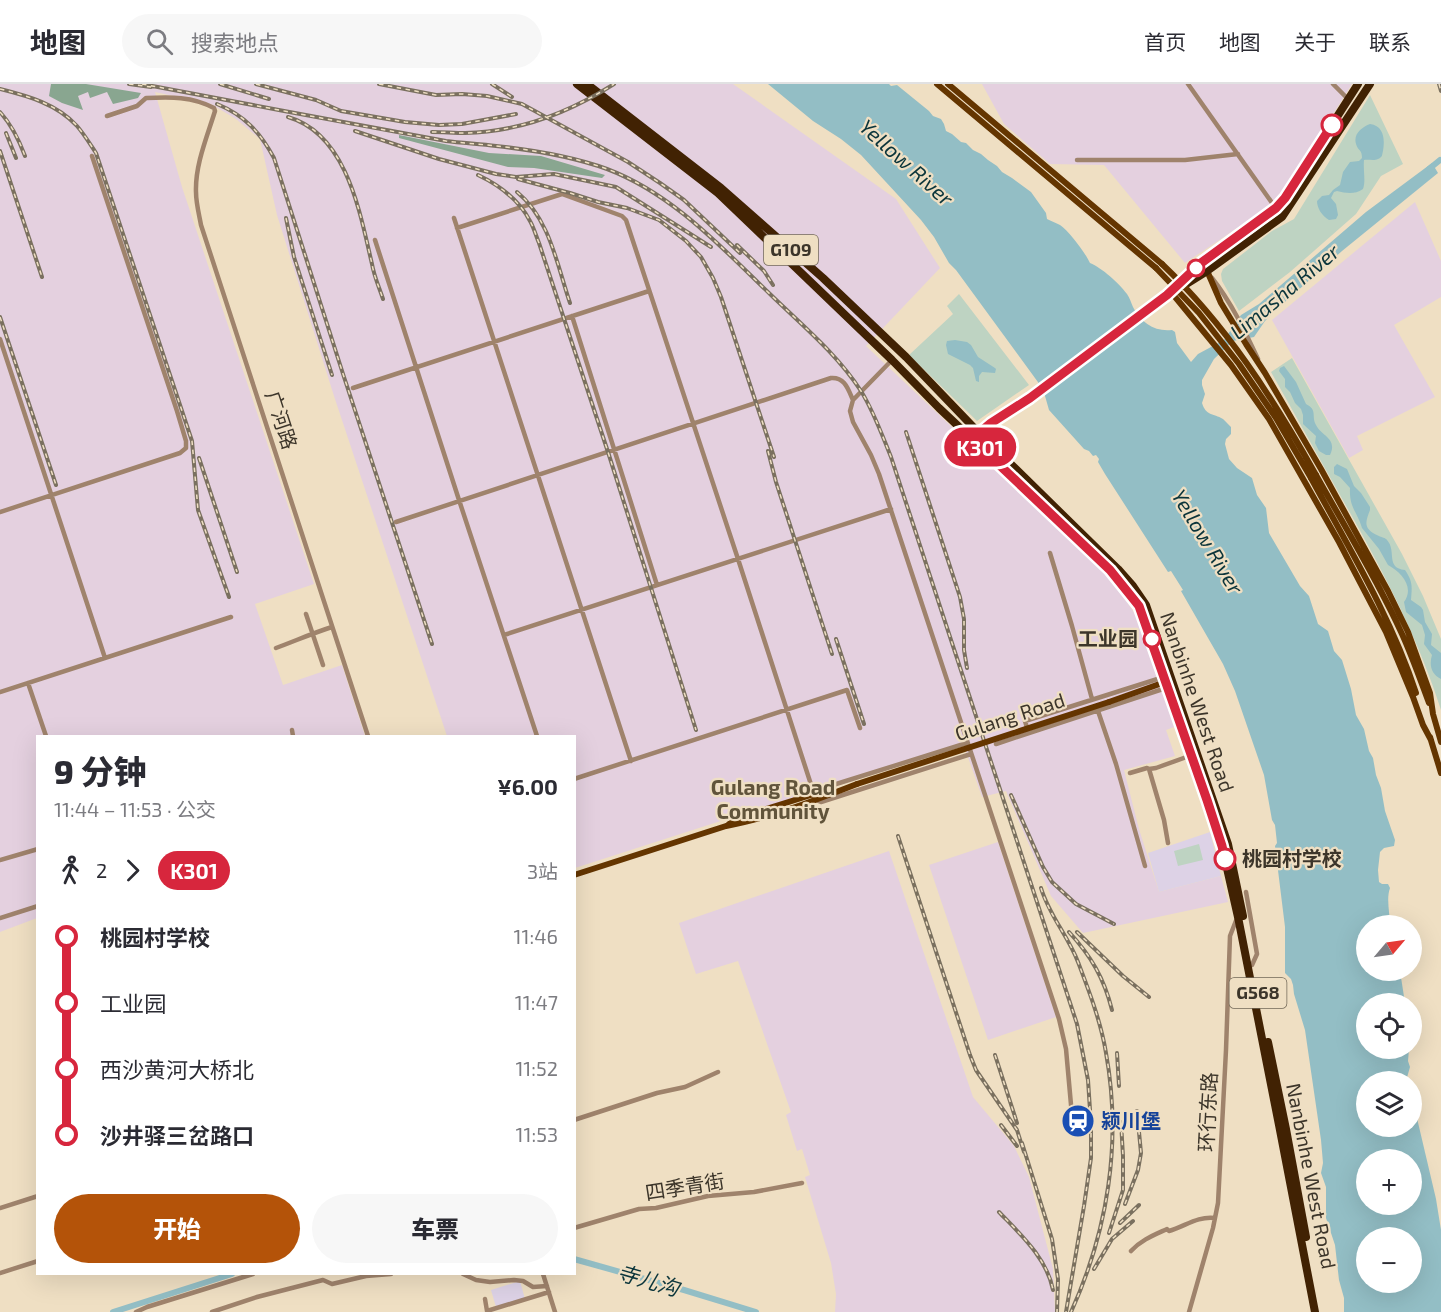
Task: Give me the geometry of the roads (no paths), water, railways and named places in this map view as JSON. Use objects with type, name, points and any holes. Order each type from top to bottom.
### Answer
[{"type":"highway","name":"G109","points":[[577,84],[718,193],[972,439]]},
{"type":"highway","name":"Nanbinhe West Road","points":[[587,84],[722,188],[823,278],[1118,569],[1146,605],[1222,846],[1240,915],[1286,1129],[1320,1312]]},
{"type":"highway","points":[[972,439],[1169,294],[1201,263],[1276,208],[1285,198],[1358,84]]},
{"type":"highway","points":[[1169,294],[1208,272],[1282,217],[1370,84]]},
{"type":"highway","name":"Nanbinhe West Road","points":[[972,439],[1110,570],[1130,593],[1139,606],[1170,681],[1228,844],[1315,1312]]},
{"type":"main road","points":[[948,84],[1046,172]]},
{"type":"main road","points":[[939,86],[1159,266],[1204,308],[1245,360],[1292,432],[1395,637],[1408,668],[1441,773]]},
{"type":"main road","points":[[1201,263],[1208,272],[1221,303],[1233,318],[1321,468],[1388,591],[1408,632],[1430,693],[1433,714]]},
{"type":"main road","points":[[1169,294],[1206,333],[1269,419],[1339,542],[1386,633],[1431,740]]},
{"type":"main road","points":[[1313,476],[1368,567],[1401,632],[1433,714],[1441,742]]},
{"type":"main road","name":"Gulang Road","points":[[576,874],[726,826],[741,817],[857,784],[1170,681]]},
{"type":"street","points":[[1188,84],[1282,217]]},
{"type":"street","points":[[1333,84],[1348,99]]},
{"type":"street","name":"广河路","points":[[107,116],[137,106],[146,98],[170,96],[203,102],[214,108],[197,170],[195,190],[197,207],[368,735]]},
{"type":"street","points":[[1077,160],[1185,160],[1238,154]]},
{"type":"street","points":[[0,512],[170,456],[186,448],[177,411],[92,156]]},
{"type":"street","points":[[457,228],[559,194],[622,216],[626,220],[815,797]]},
{"type":"street","points":[[454,218],[631,761]]},
{"type":"street","points":[[375,240],[537,735]]},
{"type":"street","points":[[353,388],[649,291]]},
{"type":"street","points":[[572,316],[657,585]]},
{"type":"street","points":[[0,339],[105,658]]},
{"type":"street","points":[[892,360],[853,400],[852,416],[875,464],[891,509],[1059,1019],[1066,1049],[1073,1127]]},
{"type":"street","points":[[396,522],[831,378],[844,382],[853,400]]},
{"type":"street","points":[[504,635],[891,509]]},
{"type":"street","points":[[1050,554],[1092,699]]},
{"type":"street","points":[[306,614],[323,664]]},
{"type":"street","points":[[0,692],[231,617]]},
{"type":"street","points":[[276,648],[332,627]]},
{"type":"street","points":[[1029,734],[1025,721],[1092,699],[1170,681]]},
{"type":"street","points":[[996,744],[1098,711],[1170,681]]},
{"type":"street","points":[[28,683],[46,735]]},
{"type":"street","points":[[576,778],[847,690],[860,728]]},
{"type":"street","points":[[1098,711],[1116,764],[1145,866]]},
{"type":"street","points":[[292,730],[293,735]]},
{"type":"street","name":"Gulang Road","points":[[967,744],[817,790],[815,797],[821,802],[971,754]]},
{"type":"street","points":[[1130,773],[1156,768],[1192,755]]},
{"type":"street","points":[[1149,769],[1164,820],[1168,843]]},
{"type":"street","points":[[0,860],[36,850]]},
{"type":"street","points":[[1246,892],[1257,954],[1252,965]]},
{"type":"street","points":[[0,918],[36,907]]},
{"type":"street","name":"环行东路","points":[[1189,1312],[1215,1218],[1220,1185],[1230,936],[1240,915]]},
{"type":"street","points":[[576,1119],[657,1093],[685,1087],[718,1072]]},
{"type":"street","name":"四季青街","points":[[576,1227],[639,1209],[656,1208],[708,1196],[754,1192],[802,1183]]},
{"type":"street","points":[[0,1208],[36,1197]]},
{"type":"street","points":[[1131,1251],[1144,1240],[1167,1229],[1173,1230],[1197,1219],[1215,1218]]},
{"type":"street","points":[[0,1273],[36,1262]]},
{"type":"street","points":[[136,1312],[251,1275]]},
{"type":"street","points":[[212,1312],[257,1297],[323,1280],[332,1284],[378,1275]]},
{"type":"street","points":[[465,1275],[476,1280],[490,1282],[514,1280],[523,1281],[533,1287],[547,1286]]},
{"type":"street","points":[[543,1275],[555,1312]]},
{"type":"street","points":[[485,1299],[487,1311],[549,1293]]},
{"type":"street","points":[[151,1306],[154,1312]]},
{"type":"water","name":"Yellow River","points":[[768,84],[897,85],[933,116],[941,119],[946,131],[966,143],[1031,192],[1046,213],[1047,219],[1064,228],[1090,263],[1120,285],[1136,313],[1144,322],[1160,330],[1175,332],[1177,343],[1191,362],[1198,354],[1224,340],[1241,315],[1259,304],[1366,212],[1432,163],[1438,173],[1342,251],[1275,311],[1254,337],[1233,341],[1214,359],[1202,380],[1205,394],[1202,403],[1208,412],[1223,419],[1231,427],[1231,434],[1225,444],[1229,459],[1237,468],[1252,478],[1257,495],[1266,508],[1269,533],[1300,586],[1309,596],[1318,624],[1328,631],[1334,651],[1342,660],[1356,715],[1364,729],[1381,788],[1385,811],[1395,840],[1394,846],[1384,848],[1380,852],[1378,870],[1379,882],[1388,884],[1390,888],[1389,915],[1356,915],[1356,981],[1402,981],[1403,993],[1356,993],[1356,1059],[1408,1059],[1410,1067],[1409,1071],[1356,1071],[1356,1137],[1421,1137],[1441,1230],[1441,1312],[1344,1312],[1344,1298],[1339,1280],[1335,1245],[1326,1218],[1326,1187],[1321,1173],[1323,1163],[1321,1140],[1305,1030],[1291,979],[1285,973],[1285,927],[1275,846],[1277,843],[1275,825],[1272,820],[1264,775],[1235,691],[1223,664],[1181,591],[1183,590],[1171,571],[1168,572],[1105,474],[1098,462],[1099,459],[1084,449],[1049,410],[1043,389],[949,263],[921,220],[861,155],[813,121]]},
{"type":"water","points":[[1370,124],[1381,130],[1384,142],[1382,155],[1376,160],[1364,160],[1363,189],[1353,193],[1334,192],[1331,198],[1336,204],[1338,215],[1336,219],[1329,220],[1320,212],[1317,201],[1322,196],[1329,195],[1340,185],[1343,172],[1350,162],[1359,161],[1362,158],[1355,140],[1361,129]]},
{"type":"water","points":[[955,340],[971,345],[978,357],[996,369],[995,373],[982,372],[979,382],[976,381],[970,365],[948,354],[947,341]]},
{"type":"water","points":[[1284,366],[1296,382],[1306,404],[1312,409],[1318,429],[1330,441],[1332,449],[1330,455],[1319,451],[1315,443],[1316,436],[1303,424],[1301,409],[1285,387],[1285,379],[1279,371]]},
{"type":"water","points":[[1337,464],[1347,469],[1354,486],[1370,507],[1366,522],[1368,528],[1386,539],[1390,544],[1393,563],[1399,569],[1405,570],[1411,581],[1411,600],[1423,610],[1425,622],[1432,634],[1431,645],[1441,653],[1441,679],[1432,669],[1432,655],[1424,644],[1425,635],[1422,625],[1406,612],[1404,602],[1408,591],[1405,580],[1388,565],[1379,549],[1362,528],[1352,505],[1350,488],[1334,474],[1334,467]]},
{"type":"waterway","name":"Limasha River","points":[[1429,169],[1440,160]]},
{"type":"waterway","name":"寺儿沟","points":[[576,1260],[756,1312]]},
{"type":"waterway","name":"寺儿沟","points":[[113,1312],[229,1275]]},
{"type":"railway","points":[[129,84],[151,87]]},
{"type":"railway","points":[[142,84],[446,141],[552,154],[607,169],[653,192],[695,223],[819,341],[852,378],[870,407],[891,457],[1077,1024],[1088,1080],[1091,1158],[1066,1312]]},
{"type":"railway","points":[[220,84],[269,99]]},
{"type":"railway","points":[[256,84],[316,100],[341,111],[405,122],[439,125],[462,124],[516,114]]},
{"type":"railway","points":[[379,84],[436,95],[487,96],[522,104],[628,162],[660,183],[684,200],[740,253]]},
{"type":"railway","points":[[492,84],[512,97]]},
{"type":"railway","points":[[432,132],[485,132],[543,119],[580,103],[614,84]]},
{"type":"railway","points":[[1439,84],[1441,91]]},
{"type":"railway","points":[[0,89],[51,106],[77,126],[96,153],[192,441],[198,510],[229,597]]},
{"type":"railway","points":[[217,104],[235,113],[250,125],[274,158],[432,644]]},
{"type":"railway","points":[[0,112],[15,133],[25,156]]},
{"type":"railway","points":[[288,117],[308,126],[324,140],[348,178],[383,299]]},
{"type":"railway","points":[[355,131],[439,159],[496,174],[516,177],[554,174],[616,187],[711,247]]},
{"type":"railway","points":[[6,133],[16,158]]},
{"type":"railway","points":[[0,151],[42,277]]},
{"type":"railway","points":[[478,175],[501,188],[514,200],[534,229],[608,452],[696,730]]},
{"type":"railway","points":[[518,179],[627,208],[659,220],[686,241],[701,257],[721,297],[774,457]]},
{"type":"railway","points":[[517,192],[528,203],[545,229],[570,303]]},
{"type":"railway","points":[[286,218],[294,257],[332,375]]},
{"type":"railway","points":[[737,245],[764,271],[773,285]]},
{"type":"railway","points":[[0,317],[56,485]]},
{"type":"railway","points":[[906,432],[960,597],[964,619],[964,650],[967,668]]},
{"type":"railway","points":[[768,451],[832,654]]},
{"type":"railway","points":[[199,458],[237,572]]},
{"type":"railway","points":[[836,639],[864,724]]},
{"type":"railway","points":[[1011,795],[1052,882],[1076,904],[1114,924]]},
{"type":"railway","points":[[898,836],[970,1055],[976,1070],[1017,1130],[1024,1152]]},
{"type":"railway","points":[[1041,888],[1044,898],[1074,952],[1090,995],[1104,1041],[1111,1086],[1112,1152],[1103,1218],[1084,1281],[1071,1312]]},
{"type":"railway","points":[[1069,932],[1096,968],[1112,1010]]},
{"type":"railway","points":[[1077,932],[1123,976],[1149,997]]},
{"type":"railway","points":[[1117,1053],[1119,1086]]},
{"type":"railway","points":[[995,1055],[1017,1123]]},
{"type":"railway","points":[[1125,1204],[1138,1170],[1141,1153],[1137,1111]]},
{"type":"railway","points":[[1109,1233],[1123,1190],[1121,1122]]},
{"type":"railway","points":[[1001,1125],[1017,1146]]},
{"type":"railway","points":[[1022,1143],[1052,1239],[1058,1279],[1057,1312]]},
{"type":"railway","points":[[1120,1223],[1139,1205]]},
{"type":"railway","points":[[999,1212],[1039,1257],[1050,1278],[1053,1290]]},
{"type":"railway","points":[[1094,1269],[1112,1239],[1133,1221]]},
{"type":"place","name":"工业园","points":[[1152,639]]},
{"type":"place","name":"桃园村学校","points":[[1225,859]]},
{"type":"place","name":"颍川堡","points":[[1078,1121]]},
{"type":"district","name":"Gulang Road Community","points":[[773,800]]}]
